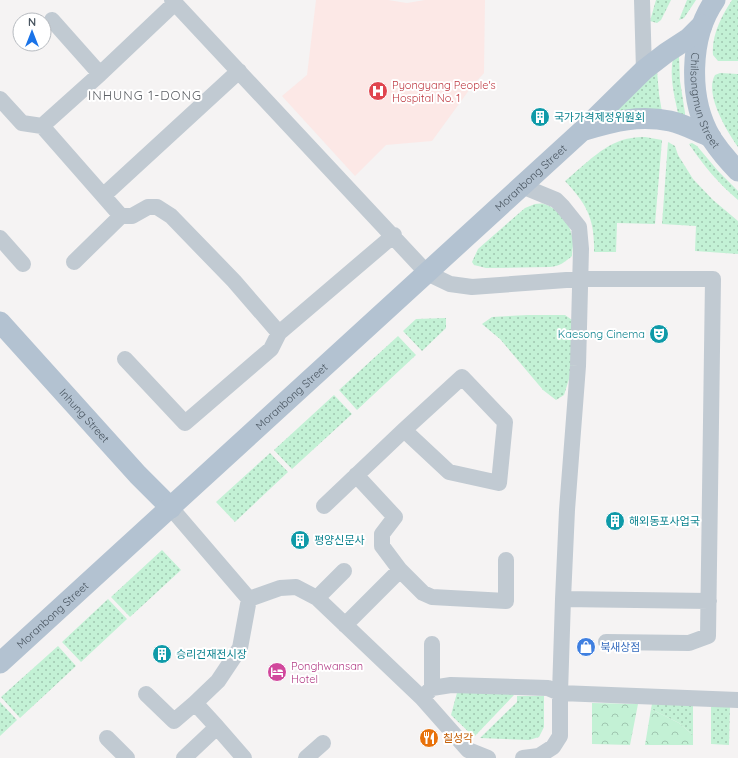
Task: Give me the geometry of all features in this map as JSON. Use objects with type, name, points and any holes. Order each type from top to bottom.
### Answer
[{"type":"main road","name":"Chilsongmun Street","points":[[715,0],[702,25],[699,36],[694,65],[696,95],[702,116],[711,137],[729,162],[738,171]]},
{"type":"main road","name":"Moranbong Street","points":[[0,663],[583,130],[644,70],[689,38],[702,25]]},
{"type":"main road","points":[[583,130],[611,122],[633,118],[650,118],[672,122],[711,137]]},
{"type":"main road","name":"Inhung Street","points":[[0,322],[138,475],[171,508]]},
{"type":"street","points":[[642,0],[644,70]]},
{"type":"street","points":[[42,126],[100,74],[173,2],[394,235],[427,272],[450,284],[472,287],[580,279],[713,279],[708,636],[689,643],[606,642]]},
{"type":"street","points":[[52,20],[100,74]]},
{"type":"street","points":[[104,196],[239,71]]},
{"type":"street","points":[[0,99],[22,123],[42,126],[121,216]]},
{"type":"street","points":[[522,186],[556,200],[579,227],[581,249],[578,366],[567,510],[563,598],[560,736],[553,747],[539,756],[523,758]]},
{"type":"street","points":[[74,262],[121,216],[132,216],[148,207],[157,206],[171,216],[234,281],[279,333]]},
{"type":"street","points":[[125,359],[185,423],[271,349],[279,333],[394,235]]},
{"type":"street","points":[[0,238],[23,264]]},
{"type":"street","points":[[324,506],[404,430],[462,377],[505,422],[499,483],[449,472],[404,430]]},
{"type":"street","points":[[356,475],[395,517],[382,534],[382,546],[400,570],[423,593],[432,597],[506,600],[506,560]]},
{"type":"street","points":[[171,508],[249,599]]},
{"type":"street","points":[[345,625],[400,570]]},
{"type":"street","points":[[317,598],[344,571]]},
{"type":"street","points":[[249,599],[280,588],[296,587],[317,598],[345,625],[427,693],[466,754],[488,758]]},
{"type":"street","points":[[563,598],[709,601]]},
{"type":"street","points":[[146,694],[174,721],[195,703],[218,680],[240,648],[249,599]]},
{"type":"street","points":[[427,693],[432,644]]},
{"type":"street","points":[[427,693],[451,685],[540,687],[548,688],[560,693],[738,700]]},
{"type":"street","points":[[195,703],[244,758]]},
{"type":"street","points":[[184,758],[217,727]]},
{"type":"street","points":[[107,738],[127,758]]},
{"type":"street","points":[[306,758],[323,743]]},
{"type":"shaded area","name":"Pyongyang People's Hospital No. 1","points":[[316,0],[388,0],[407,3],[425,0],[485,0],[484,73],[472,86],[432,141],[386,145],[355,176],[282,96],[307,75]]},
{"type":"green space","points":[[656,0],[671,0],[661,20],[657,23],[650,21]]},
{"type":"green space","points":[[687,0],[696,0],[684,18],[679,20]]},
{"type":"green space","points":[[732,0],[738,0],[738,61],[718,61],[713,55],[715,33]]},
{"type":"green space","points":[[679,56],[680,81],[685,116],[679,118],[673,88],[672,66],[673,58]]},
{"type":"green space","points":[[657,71],[662,112],[616,113],[619,106]]},
{"type":"green space","points":[[720,73],[738,74],[738,147],[728,132],[718,112],[712,92],[712,83],[715,75]]},
{"type":"green space","points":[[645,137],[662,140],[655,224],[617,223],[616,252],[594,252],[593,231],[588,213],[579,197],[565,181],[596,155],[613,144],[622,140]]},
{"type":"green space","points":[[668,142],[675,146],[678,155],[693,179],[713,200],[738,221],[738,254],[695,251],[696,226],[662,224]]},
{"type":"green space","points":[[692,143],[697,146],[718,171],[738,191],[738,200],[706,167],[689,144]]},
{"type":"green space","points":[[535,204],[550,206],[564,219],[571,231],[573,243],[572,256],[557,266],[550,267],[486,268],[474,265],[472,262],[478,249],[525,208]]},
{"type":"green space","points":[[565,315],[575,322],[574,363],[564,395],[556,400],[543,390],[500,339],[482,324],[492,317]]},
{"type":"green space","points":[[446,318],[446,328],[422,351],[403,331],[416,319]]},
{"type":"green space","points":[[398,336],[416,355],[357,410],[339,390]]},
{"type":"green space","points":[[334,395],[352,414],[292,469],[274,450]]},
{"type":"green space","points":[[270,453],[288,472],[235,522],[216,502]]},
{"type":"green space","points":[[162,550],[181,570],[130,617],[111,597]]},
{"type":"green space","points":[[108,599],[127,619],[81,662],[62,642]]},
{"type":"green space","points":[[58,646],[76,666],[20,718],[1,697]]},
{"type":"green space","points":[[507,688],[514,695],[474,737],[451,715],[458,689]]},
{"type":"green space","points":[[517,696],[544,696],[544,727],[539,737],[529,740],[480,738],[517,702]]},
{"type":"green space","points":[[0,702],[17,720],[0,736]]},
{"type":"green space","points":[[592,703],[638,704],[630,745],[592,744]]},
{"type":"green space","points":[[652,704],[693,704],[693,735],[679,723],[651,709]]},
{"type":"green space","points":[[711,707],[730,707],[729,745],[711,744]]},
{"type":"green space","points":[[651,709],[679,723],[693,735],[693,745],[645,745]]},
{"type":"place","name":"Pyongyang People's Hospital No. 1","points":[[378,91]]},
{"type":"place","name":"국가가격제정위원회","points":[[540,117]]},
{"type":"place","name":"Kaesong Cinema","points":[[659,334]]},
{"type":"place","name":"해외동포사업국","points":[[615,521]]},
{"type":"place","name":"평양신문사","points":[[300,540]]},
{"type":"place","name":"북새상점","points":[[586,647]]},
{"type":"place","name":"승리건재전시장","points":[[162,654]]},
{"type":"place","name":"Ponghwansan Hotel","points":[[277,672]]},
{"type":"place","name":"칠성각","points":[[429,738]]},
{"type":"district","name":"INHUNG 1-DONG","points":[[145,95]]}]
